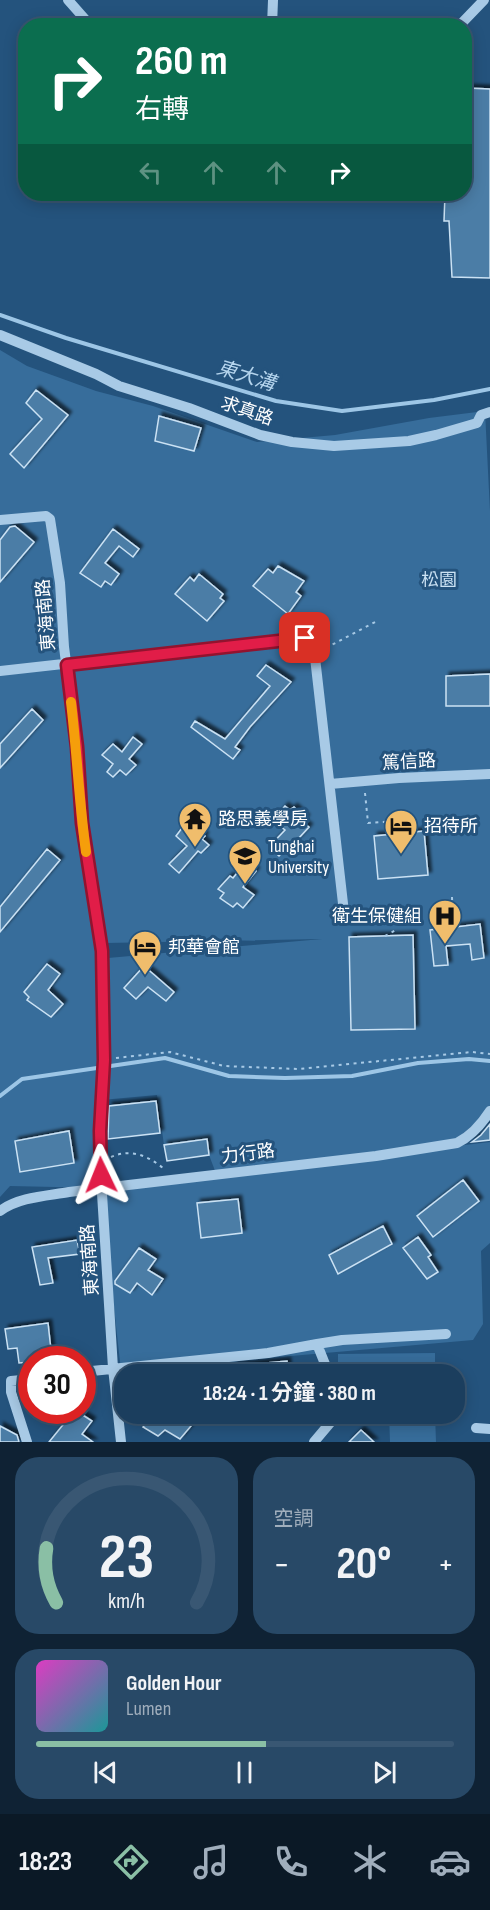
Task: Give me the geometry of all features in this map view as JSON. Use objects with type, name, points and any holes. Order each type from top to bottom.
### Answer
[{"type":"street","points":[[68,0],[84,18]]},
{"type":"street","points":[[272,18],[273,0]]},
{"type":"street","points":[[467,18],[484,0]]},
{"type":"street","name":"求真路","points":[[0,335],[96,374],[118,386],[189,408],[260,435],[292,442],[334,446],[409,441],[477,423],[481,415],[490,412]]},
{"type":"street","name":"東海南路","points":[[0,520],[46,516],[50,519],[60,583],[64,647],[77,747],[81,807],[102,951],[104,1060],[101,1100],[101,1188],[113,1368],[121,1442]]},
{"type":"street","points":[[0,671],[305,638],[314,640],[345,921]]},
{"type":"street","name":"篤信路","points":[[330,784],[490,774]]},
{"type":"street","name":"力行路","points":[[0,1211],[20,1201],[101,1188],[376,1156],[457,1143],[467,1138],[490,1111]]},
{"type":"street","points":[[96,1370],[229,1358],[342,1340],[446,1334]]},
{"type":"street","points":[[317,1344],[325,1364]]},
{"type":"street","points":[[227,1364],[229,1358]]},
{"type":"street","points":[[18,1381],[11,1382],[11,1392],[18,1414]]},
{"type":"street","points":[[21,1424],[27,1442]]},
{"type":"street","points":[[314,1442],[329,1424]]},
{"type":"street","points":[[476,1428],[490,1429]]},
{"type":"path","points":[[316,653],[377,621]]},
{"type":"path","points":[[364,781],[368,823],[397,821],[399,834]]},
{"type":"path","points":[[452,897],[453,927]]},
{"type":"path","points":[[384,936],[396,930]]},
{"type":"path","points":[[104,1060],[170,1052],[224,1066],[298,1069],[472,1052],[490,1054]]},
{"type":"path","points":[[100,1162],[118,1154],[139,1154],[154,1159],[162,1167],[168,1169]]},
{"type":"green space","name":"Tunghai University","points":[[0,350],[27,366],[96,391],[153,406],[257,442],[335,435],[429,418],[485,411],[490,511],[490,1107],[449,1145],[423,1150],[490,1142],[490,1243],[481,1251],[483,1324],[473,1340],[200,1364],[120,1364],[101,1188],[10,1186],[0,1197]],"holes":[[[322,939],[108,958],[105,1044],[105,943]],[[157,1095],[164,1145],[207,1140],[209,1155],[217,1176],[102,1188],[102,1100]],[[238,1199],[213,1236],[201,1238],[197,1203]]]},
{"type":"green space","points":[[435,1353],[435,1364],[338,1364],[338,1354]]},
{"type":"green space","points":[[389,1424],[435,1424],[436,1442],[390,1442]]},
{"type":"building","points":[[472,88],[490,89],[490,278],[452,277],[449,221],[444,221],[445,201],[472,201]]},
{"type":"building","points":[[36,390],[68,415],[24,468],[10,454],[42,419],[26,403]]},
{"type":"building","points":[[159,416],[201,428],[194,451],[155,441]]},
{"type":"building","points":[[15,526],[34,542],[0,582],[0,540],[10,527]]},
{"type":"building","points":[[113,529],[139,549],[133,557],[119,546],[105,563],[119,574],[111,585],[105,581],[101,587],[80,573]]},
{"type":"building","points":[[278,566],[304,581],[296,592],[301,596],[288,614],[253,586],[268,569],[273,573]]},
{"type":"building","points":[[199,574],[223,594],[220,598],[224,601],[207,621],[175,594],[190,577],[194,581]]},
{"type":"building","points":[[266,665],[291,682],[250,727],[235,747],[240,750],[233,759],[191,727],[195,721],[225,739],[270,686],[257,676]]},
{"type":"building","points":[[490,674],[490,706],[446,706],[446,676]]},
{"type":"building","points":[[32,709],[43,720],[0,768],[0,744]]},
{"type":"building","points":[[133,737],[142,744],[129,759],[136,765],[126,775],[120,770],[113,777],[107,772],[113,764],[102,755],[113,744],[122,752]]},
{"type":"building","points":[[285,806],[290,810],[294,807],[306,818],[302,822],[309,827],[279,856],[269,847],[285,830],[273,820]]},
{"type":"building","name":"路思義學房","points":[[185,824],[193,831],[196,828],[205,836],[202,839],[209,845],[201,853],[198,851],[179,873],[169,864],[187,846],[176,836]]},
{"type":"building","name":"招待所","points":[[424,831],[428,875],[378,879],[374,836]]},
{"type":"building","points":[[47,849],[60,860],[0,932],[0,907]]},
{"type":"building","points":[[246,862],[256,871],[243,887],[254,895],[243,908],[237,903],[233,907],[220,898],[224,893],[218,889],[230,876],[233,878]]},
{"type":"building","name":"衛生保健組","points":[[480,924],[484,958],[472,960],[470,944],[446,946],[448,965],[434,966],[430,930]]},
{"type":"building","points":[[413,935],[415,1029],[351,1030],[349,937]]},
{"type":"building","points":[[47,964],[60,974],[48,990],[63,1004],[51,1017],[27,1000],[29,997],[24,992]]},
{"type":"building","name":"邦華會館","points":[[144,966],[174,992],[166,1001],[148,987],[136,999],[124,988]]},
{"type":"building","points":[[156,1101],[160,1133],[108,1139],[109,1106]]},
{"type":"building","points":[[490,1124],[490,1140],[472,1142],[481,1135]]},
{"type":"building","points":[[69,1131],[74,1163],[20,1172],[15,1141]]},
{"type":"building","points":[[207,1139],[209,1155],[167,1161],[164,1145]]},
{"type":"building","points":[[463,1180],[479,1201],[433,1237],[417,1216]]},
{"type":"building","points":[[238,1199],[242,1233],[201,1238],[197,1203]]},
{"type":"building","points":[[383,1226],[392,1244],[338,1274],[329,1255]]},
{"type":"building","points":[[418,1237],[431,1255],[428,1257],[438,1272],[427,1279],[403,1248]]},
{"type":"building","points":[[77,1240],[80,1254],[48,1258],[53,1283],[40,1285],[32,1247]]},
{"type":"building","points":[[139,1248],[156,1259],[148,1270],[163,1279],[152,1295],[137,1283],[130,1293],[115,1284]]},
{"type":"building","points":[[48,1323],[51,1346],[18,1346],[18,1356],[17,1348],[8,1349],[5,1329]]},
{"type":"building","points":[[287,1361],[287,1364],[255,1364]]},
{"type":"building","points":[[64,1424],[90,1424],[82,1434],[93,1442],[49,1442]]},
{"type":"building","points":[[145,1424],[193,1424],[180,1439],[165,1430],[158,1436],[143,1427]]},
{"type":"building","points":[[0,1426],[17,1435],[19,1442],[0,1442]]},
{"type":"building","points":[[361,1430],[374,1442],[349,1442]]},
{"type":"waterway","name":"東大溝","points":[[0,315],[66,338],[276,401],[342,411],[434,400],[490,389]]},
{"type":"waterway","points":[[0,1096],[22,1079],[165,1058],[229,1076],[285,1078],[352,1076],[418,1063],[469,1059],[490,1061]]},
{"type":"slow traffic","points":[[71,702],[86,852]]},
{"type":"place","name":"路思義學房","points":[[195,848]]},
{"type":"place","name":"招待所","points":[[401,855]]},
{"type":"place","name":"Tunghai University","points":[[245,885]]},
{"type":"place","name":"衛生保健組","points":[[445,945]]},
{"type":"place","name":"邦華會館","points":[[145,976]]},
{"type":"route","points":[[101,1175],[100,1131],[104,1060],[102,951],[82,823],[77,747],[67,665],[305,638]]},
{"type":"park label","name":"松園","points":[[439,580]]}]
